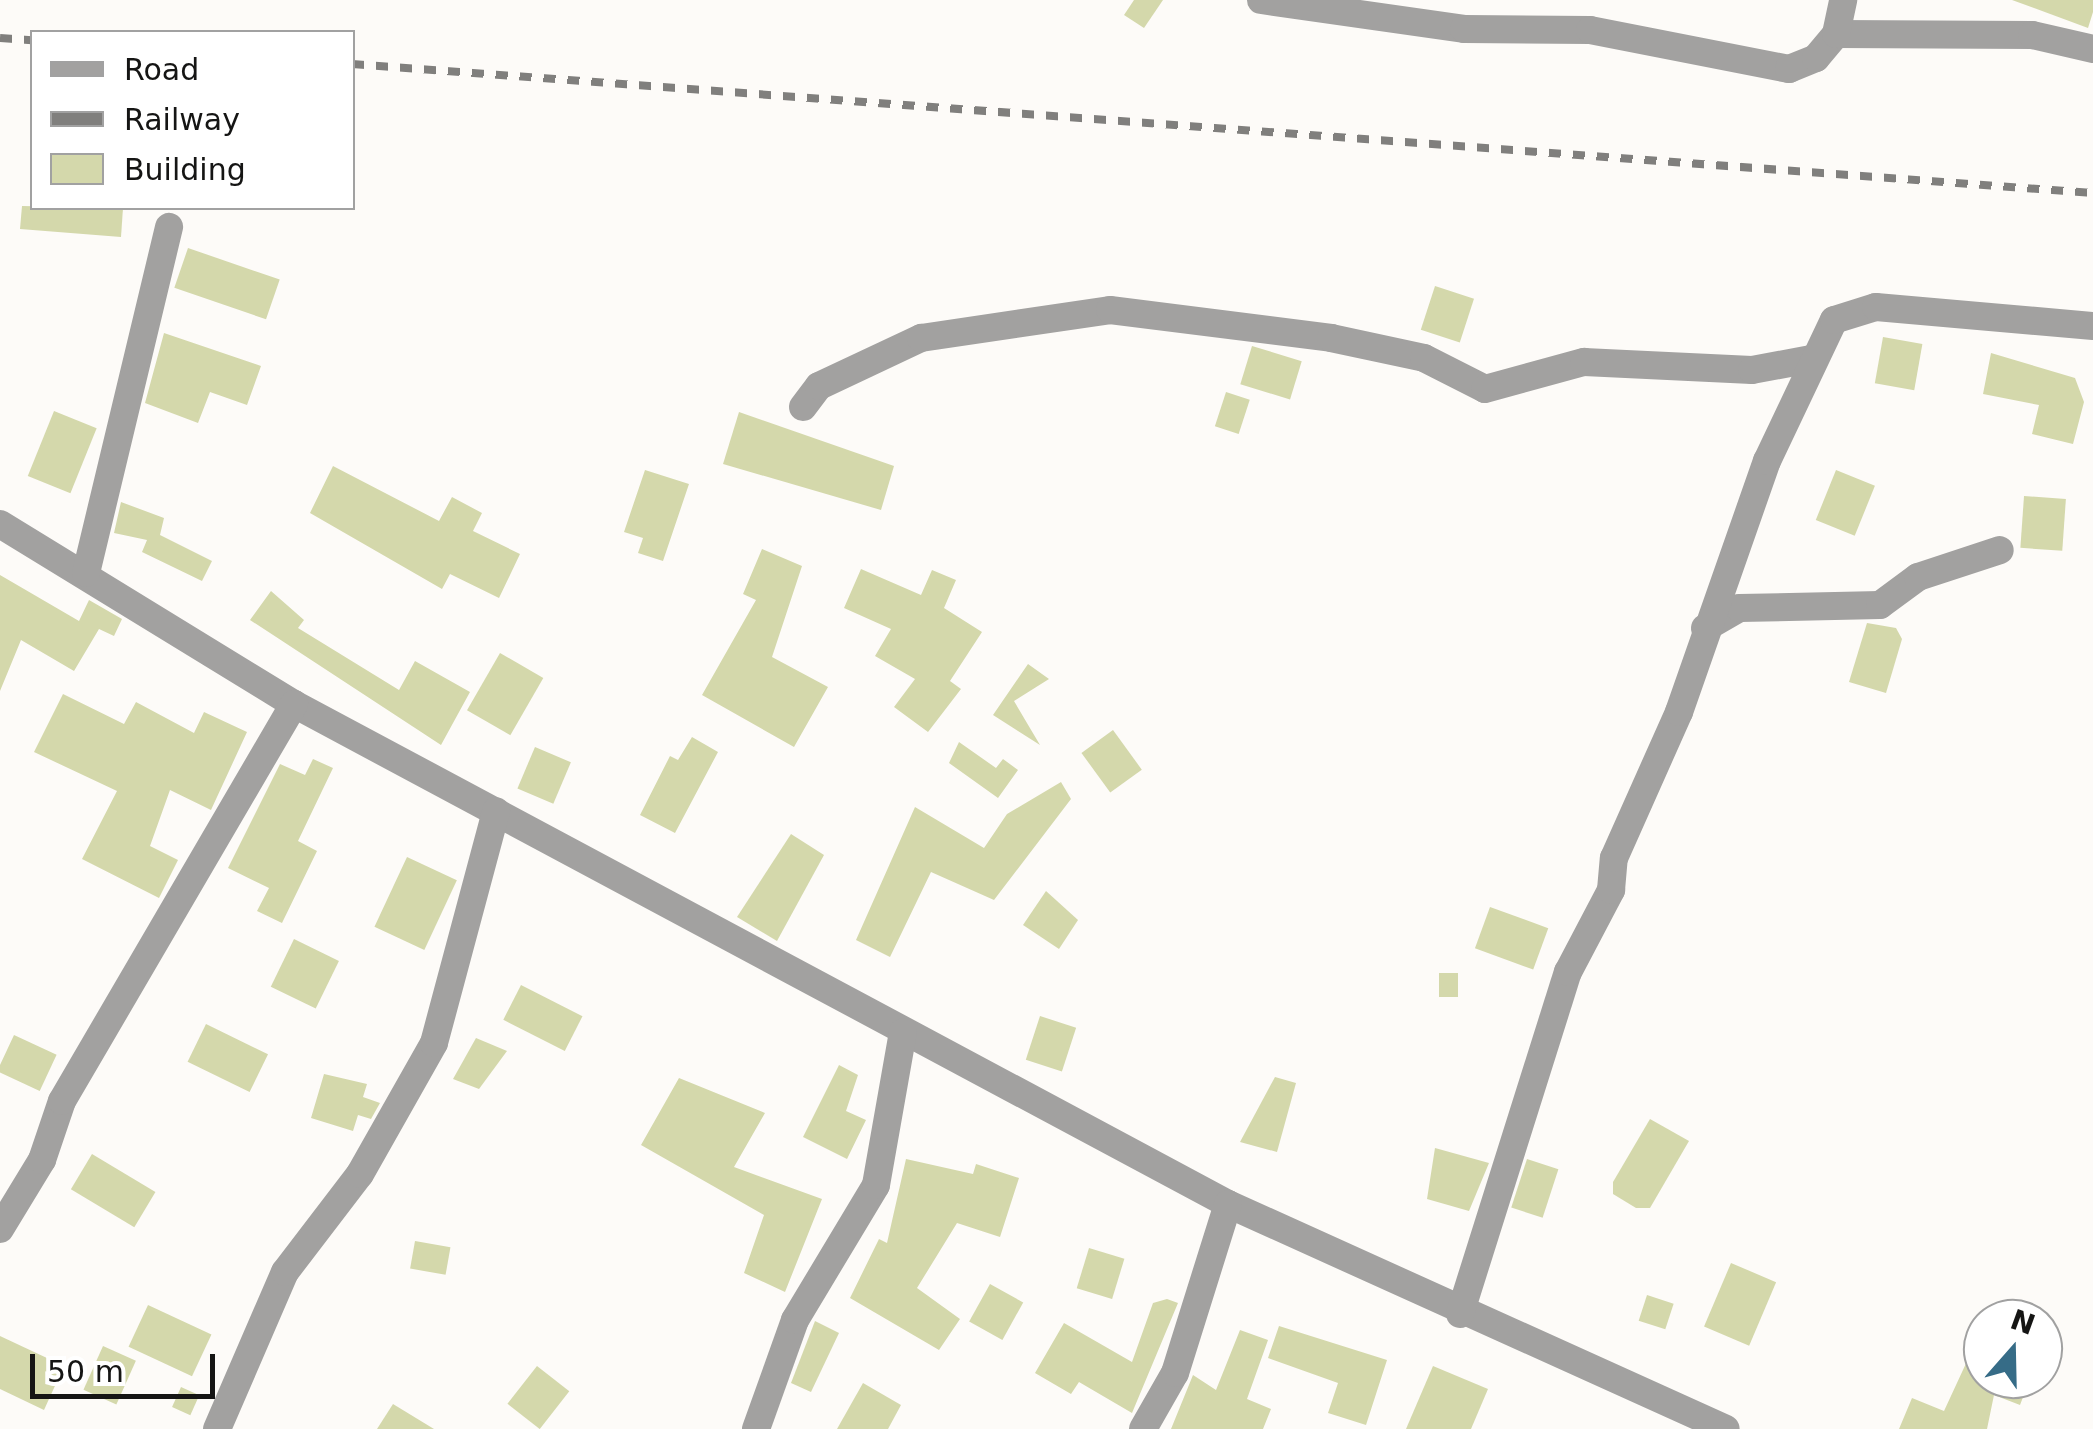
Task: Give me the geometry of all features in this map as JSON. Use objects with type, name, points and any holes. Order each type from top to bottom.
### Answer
[{"type":"street","points":[[1260,0],[1464,29],[1590,30],[1789,69],[1836,34],[2032,35],[2093,49]]},
{"type":"street","points":[[1836,34],[1843,0]]},
{"type":"street","points":[[86,573],[169,228]]},
{"type":"street","points":[[1460,1314],[1568,972],[1611,890],[1614,858],[1811,359],[1834,320],[1876,307],[2093,326]]},
{"type":"street","points":[[803,407],[818,386],[921,338],[1110,310],[1331,338],[1424,358],[1486,389],[1584,362],[1752,370],[1811,359]]},
{"type":"street","points":[[0,524],[86,573],[294,704],[1228,1204],[1460,1314],[1725,1429]]},
{"type":"street","points":[[1705,628],[1739,608],[1880,604],[1918,578],[2000,550]]},
{"type":"street","points":[[0,1229],[42,1160],[62,1101],[294,704]]},
{"type":"street","points":[[217,1429],[285,1272],[360,1174],[434,1044],[496,811]]},
{"type":"street","points":[[756,1429],[794,1320],[876,1185],[903,1032]]},
{"type":"street","points":[[1142,1429],[1175,1373],[1228,1204]]},
{"type":"building","points":[[1134,0],[1163,0],[1144,28],[1124,15]]},
{"type":"building","points":[[2012,0],[2093,0],[2093,12],[2088,28]]},
{"type":"building","points":[[22,206],[30,206],[30,210],[123,210],[121,237],[20,229]]},
{"type":"building","points":[[188,248],[280,280],[266,319],[174,288]]},
{"type":"building","points":[[1435,286],[1474,299],[1460,342],[1421,330]]},
{"type":"building","points":[[164,333],[261,366],[247,405],[210,392],[198,423],[145,403]]},
{"type":"building","points":[[1883,337],[1922,344],[1914,390],[1875,383]]},
{"type":"building","points":[[1252,346],[1302,361],[1290,399],[1240,384]]},
{"type":"building","points":[[1991,353],[2075,378],[2084,402],[2073,444],[2032,434],[2039,405],[1983,394]]},
{"type":"building","points":[[1226,392],[1250,400],[1239,434],[1215,426]]},
{"type":"building","points":[[54,411],[97,428],[70,493],[28,476]]},
{"type":"building","points":[[739,412],[894,466],[881,510],[723,464]]},
{"type":"building","points":[[333,466],[439,521],[452,497],[482,513],[473,531],[520,554],[499,598],[450,574],[442,589],[310,513]]},
{"type":"building","points":[[645,470],[689,484],[663,561],[638,553],[643,538],[624,532]]},
{"type":"building","points":[[1836,470],[1875,486],[1855,536],[1816,520]]},
{"type":"building","points":[[2024,496],[2066,499],[2062,551],[2020,548]]},
{"type":"building","points":[[121,502],[164,518],[160,535],[212,561],[202,581],[142,552],[147,540],[114,533]]},
{"type":"building","points":[[762,549],[802,566],[772,657],[828,687],[794,747],[702,695],[756,600],[743,594]]},
{"type":"building","points":[[861,569],[921,595],[932,570],[956,580],[944,608],[982,632],[950,681],[961,689],[928,732],[894,707],[915,679],[875,656],[891,629],[844,608]]},
{"type":"building","points":[[0,575],[79,621],[89,600],[122,619],[114,636],[99,629],[74,671],[21,640],[0,691]]},
{"type":"building","points":[[271,591],[304,620],[298,628],[399,690],[415,661],[470,692],[441,745],[250,620]]},
{"type":"building","points":[[1867,623],[1896,628],[1902,639],[1886,693],[1849,682]]},
{"type":"building","points":[[500,653],[543,678],[510,735],[467,710]]},
{"type":"building","points":[[1028,664],[1049,679],[1014,701],[1040,745],[993,715]]},
{"type":"building","points":[[63,694],[124,724],[136,702],[194,733],[204,712],[247,732],[211,810],[170,790],[150,846],[178,860],[159,898],[82,859],[117,791],[34,752]]},
{"type":"building","points":[[1113,730],[1142,770],[1110,793],[1081,753]]},
{"type":"building","points":[[692,737],[718,752],[675,833],[640,815],[670,756],[678,760]]},
{"type":"building","points":[[959,742],[996,768],[1003,759],[1018,770],[998,798],[949,763]]},
{"type":"building","points":[[535,747],[571,762],[553,804],[517,788]]},
{"type":"building","points":[[313,759],[333,768],[298,841],[317,851],[282,923],[257,911],[269,888],[228,868],[280,764],[305,775]]},
{"type":"building","points":[[1061,782],[1071,799],[994,900],[931,872],[890,957],[856,940],[915,807],[984,848],[1007,814]]},
{"type":"building","points":[[791,834],[824,855],[777,941],[737,917]]},
{"type":"building","points":[[407,857],[457,880],[424,950],[374,927]]},
{"type":"building","points":[[1046,891],[1078,920],[1059,949],[1023,925]]},
{"type":"building","points":[[1490,907],[1548,928],[1533,970],[1475,948]]},
{"type":"building","points":[[294,939],[339,961],[316,1009],[271,987]]},
{"type":"building","points":[[1439,973],[1458,973],[1458,997],[1439,997]]},
{"type":"building","points":[[521,985],[582,1016],[565,1051],[503,1020]]},
{"type":"building","points":[[1040,1016],[1076,1028],[1062,1071],[1026,1060]]},
{"type":"building","points":[[206,1024],[268,1054],[250,1092],[188,1062]]},
{"type":"building","points":[[14,1035],[57,1055],[40,1091],[0,1073]]},
{"type":"building","points":[[476,1038],[507,1051],[479,1089],[453,1079]]},
{"type":"building","points":[[839,1065],[858,1075],[846,1111],[866,1120],[847,1159],[803,1137]]},
{"type":"building","points":[[324,1074],[367,1084],[363,1097],[380,1103],[371,1119],[358,1115],[353,1131],[311,1118]]},
{"type":"building","points":[[1275,1077],[1296,1083],[1277,1152],[1240,1142]]},
{"type":"building","points":[[679,1078],[765,1113],[734,1167],[822,1199],[785,1292],[744,1273],[764,1215],[641,1145]]},
{"type":"building","points":[[1650,1119],[1689,1141],[1650,1208],[1636,1208],[1613,1194],[1613,1182]]},
{"type":"building","points":[[1435,1148],[1489,1163],[1469,1211],[1427,1199]]},
{"type":"building","points":[[92,1154],[155,1192],[134,1227],[71,1189]]},
{"type":"building","points":[[906,1159],[973,1174],[976,1164],[1019,1178],[1000,1237],[957,1223],[917,1288],[960,1319],[939,1350],[850,1298],[879,1239],[887,1243]]},
{"type":"building","points":[[1527,1159],[1558,1169],[1543,1218],[1511,1208]]},
{"type":"building","points":[[415,1241],[450,1247],[446,1275],[410,1269]]},
{"type":"building","points":[[1089,1248],[1124,1259],[1112,1299],[1077,1288]]},
{"type":"building","points":[[1731,1263],[1776,1282],[1749,1346],[1704,1327]]},
{"type":"building","points":[[990,1284],[1023,1302],[1002,1340],[969,1322]]},
{"type":"building","points":[[1647,1295],[1674,1304],[1665,1329],[1639,1321]]},
{"type":"building","points":[[1167,1299],[1178,1303],[1132,1413],[1079,1382],[1071,1394],[1035,1373],[1064,1323],[1132,1362],[1153,1303]]},
{"type":"building","points":[[148,1305],[211,1335],[192,1376],[129,1347]]},
{"type":"building","points":[[815,1321],[839,1333],[811,1392],[791,1383]]},
{"type":"building","points":[[1279,1326],[1387,1360],[1366,1425],[1328,1413],[1338,1383],[1268,1358]]},
{"type":"building","points":[[1240,1330],[1268,1340],[1247,1399],[1271,1409],[1263,1429],[1171,1429],[1193,1375],[1216,1390]]},
{"type":"building","points":[[0,1336],[64,1366],[44,1410],[0,1389]]},
{"type":"building","points":[[103,1346],[136,1361],[116,1404],[83,1390]]},
{"type":"building","points":[[537,1366],[569,1391],[540,1429],[507,1404]]},
{"type":"building","points":[[1433,1366],[1488,1389],[1471,1429],[1406,1429]]},
{"type":"building","points":[[1963,1370],[1963,1399],[1993,1399],[1987,1429],[1899,1429],[1912,1398],[1944,1411]]},
{"type":"building","points":[[863,1383],[901,1405],[888,1429],[837,1429]]},
{"type":"building","points":[[181,1387],[199,1395],[190,1415],[172,1407]]},
{"type":"building","points":[[393,1404],[434,1429],[377,1429]]},
{"type":"railway","points":[[0,38],[30,40]]},
{"type":"railway","points":[[355,64],[2093,193]]}]
